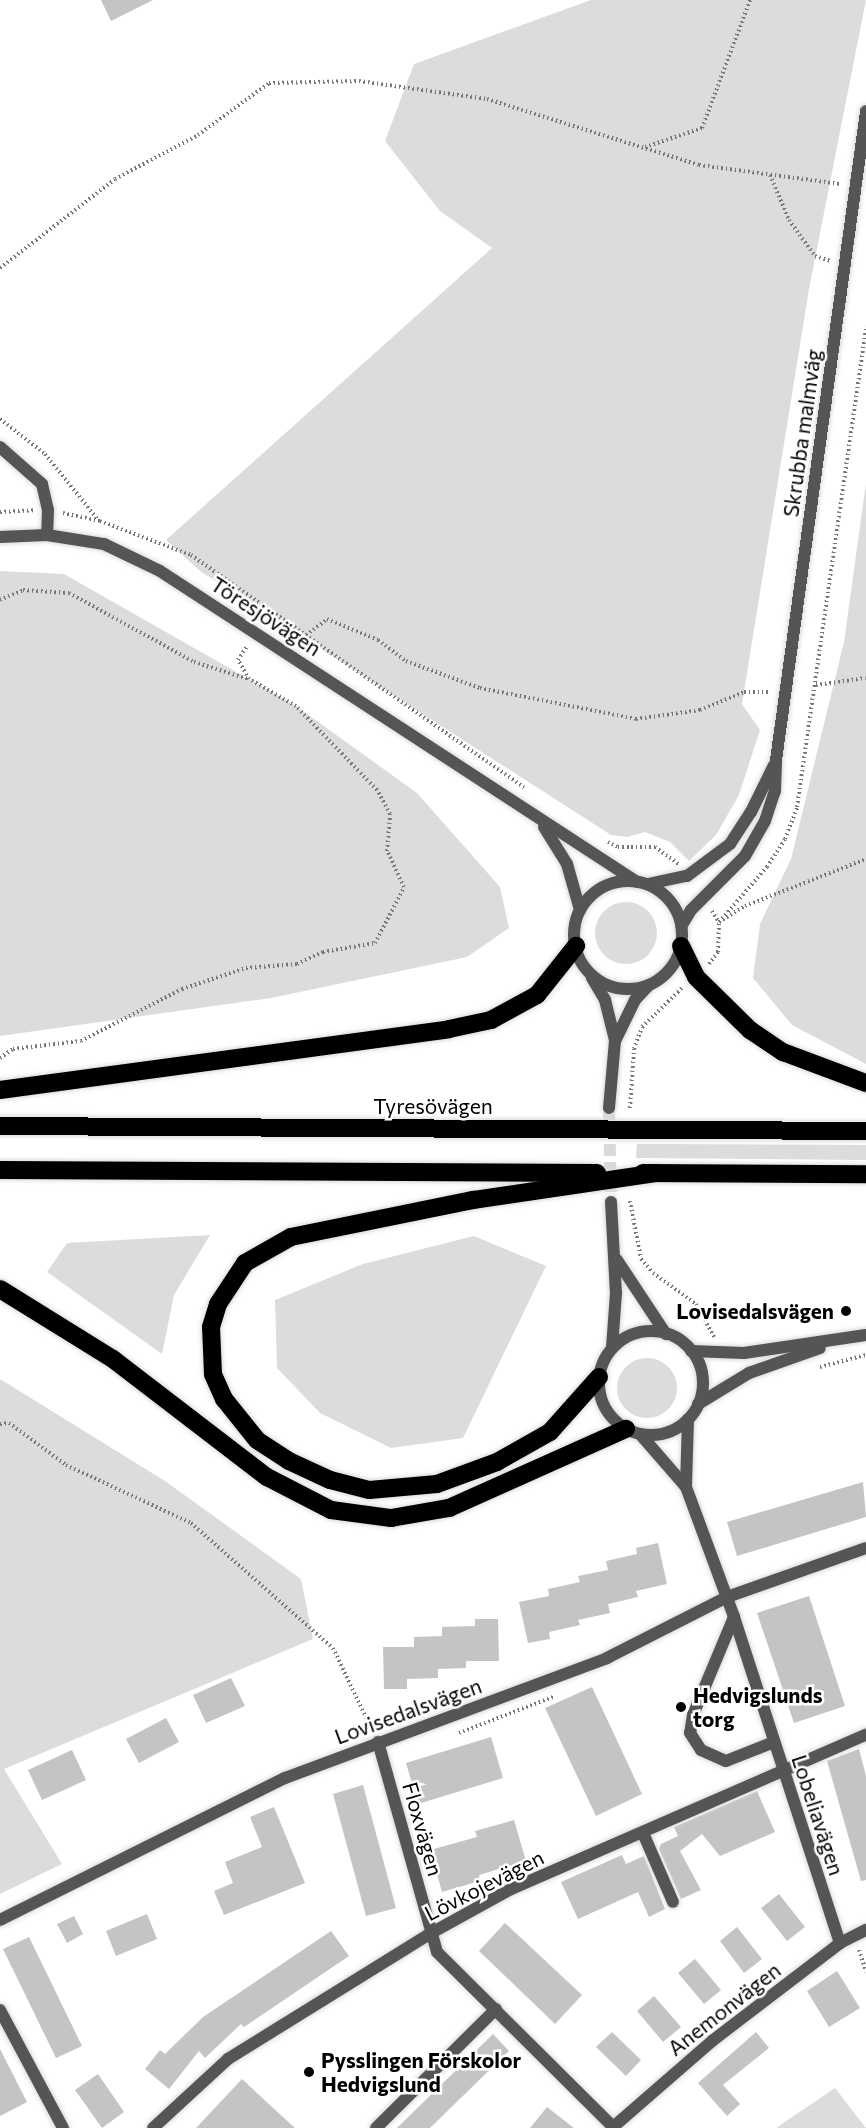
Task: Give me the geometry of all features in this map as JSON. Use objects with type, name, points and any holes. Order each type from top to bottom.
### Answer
[{"type":"highway","points":[[0,1090],[449,1029],[491,1020],[537,995],[576,946]]},
{"type":"highway","points":[[681,946],[696,976],[750,1030],[783,1052],[866,1083]]},
{"type":"highway","name":"Tyresövägen","points":[[0,1126],[866,1131]]},
{"type":"highway","points":[[0,1170],[866,1174]]},
{"type":"highway","points":[[599,1377],[550,1432],[497,1462],[436,1484],[369,1490],[330,1480],[289,1461],[257,1440],[230,1408],[213,1374],[211,1327],[222,1296],[245,1263],[291,1237],[473,1200],[655,1173]]},
{"type":"highway","points":[[0,1289],[113,1359],[267,1477],[331,1510],[391,1518],[449,1508],[633,1432]]},
{"type":"street","name":"Skrubba malmväg","points":[[682,925],[703,897],[745,855],[765,821],[775,791],[776,760],[785,692],[866,111]]},
{"type":"street","points":[[0,447],[42,484],[48,510],[47,535]]},
{"type":"street","name":"Töresjövägen","points":[[0,537],[47,535],[104,544],[160,571],[412,733],[540,822],[642,883]]},
{"type":"street","name":"Skrubba malmväg","points":[[642,883],[687,876],[730,844],[751,812],[776,760]]},
{"type":"street","name":"Töresjövägen","points":[[540,822],[563,856],[580,910]]},
{"type":"street","points":[[609,1108],[615,1041],[605,1000],[580,963],[574,928],[580,910],[594,893],[614,883],[642,883],[666,896],[682,925],[681,946],[675,960],[635,1000],[615,1041]]},
{"type":"street","points":[[591,977],[629,989],[650,984]]},
{"type":"street","points":[[611,1202],[616,1257],[612,1347],[599,1377],[602,1403],[612,1418],[633,1432],[687,1487]]},
{"type":"street","points":[[616,1257],[640,1300],[666,1334],[691,1350],[717,1354],[866,1335]]},
{"type":"street","points":[[612,1347],[636,1333],[666,1334]]},
{"type":"street","points":[[633,1432],[654,1437],[672,1432],[688,1419],[698,1404],[724,1384],[849,1338]]},
{"type":"street","points":[[691,1350],[700,1367],[702,1386],[698,1404]]},
{"type":"street","points":[[688,1419],[687,1487],[727,1597]]},
{"type":"street","name":"Lovisedalsvägen","points":[[0,1920],[285,1778],[607,1658],[727,1597],[866,1548]]},
{"type":"street","name":"Lobeliavägen","points":[[727,1597],[840,1943]]},
{"type":"street","points":[[734,1617],[693,1715],[690,1733],[701,1749],[726,1761],[774,1742]]},
{"type":"street","name":"Lövkojevägen","points":[[153,2128],[228,2060],[431,1933],[511,1889],[643,1833],[783,1768],[866,1735]]},
{"type":"street","name":"Floxvägen","points":[[378,1742],[437,1952],[496,2008],[612,2127]]},
{"type":"street","points":[[643,1833],[673,1902]]},
{"type":"street","name":"Anemonvägen","points":[[612,2127],[712,2041],[840,1943],[860,1933]]},
{"type":"street","points":[[376,2128],[496,2008]]},
{"type":"street","points":[[0,2010],[63,2128]]},
{"type":"path","points":[[645,148],[702,128],[750,0]]},
{"type":"path","points":[[0,268],[115,179],[198,135],[269,83],[359,81],[487,99],[699,165],[855,186]]},
{"type":"path","points":[[769,174],[789,220],[815,256],[844,265]]},
{"type":"path","points":[[719,922],[767,867],[785,839],[797,807],[866,326]]},
{"type":"path","points":[[0,420],[45,454],[100,522]]},
{"type":"path","points":[[0,512],[48,510],[100,522],[191,555],[529,790]]},
{"type":"path","points":[[0,600],[23,590],[69,593],[194,662],[249,679],[296,706],[377,790],[390,814],[387,851],[404,887],[375,943],[323,952],[297,964],[246,968],[182,989],[81,1041],[13,1049],[0,1058]]},
{"type":"path","points":[[306,635],[327,619],[378,640],[406,661],[480,688],[636,719],[700,710],[744,692],[785,692]]},
{"type":"path","points":[[249,679],[238,660],[256,633]]},
{"type":"path","points":[[816,685],[866,678]]},
{"type":"path","points":[[597,837],[618,847],[655,847],[671,855],[687,876]]},
{"type":"path","points":[[719,922],[745,906],[866,859]]},
{"type":"path","points":[[630,1108],[634,1049],[642,1027],[660,1006],[696,976],[718,952],[719,922],[703,897]]},
{"type":"path","points":[[630,1201],[641,1258],[653,1273],[696,1304],[708,1321],[717,1354]]},
{"type":"path","points":[[0,1424],[9,1423],[66,1465],[191,1523],[333,1648],[378,1742]]},
{"type":"path","points":[[860,1933],[866,1972]]},
{"type":"shaded area","points":[[591,0],[866,0],[809,289],[742,704],[760,730],[739,795],[716,835],[689,861],[670,842],[645,832],[627,837],[611,835],[200,571],[166,540],[492,248],[440,211],[385,141],[414,64]]},
{"type":"shaded area","points":[[866,483],[866,1064],[792,1025],[753,978],[760,924],[791,859],[844,642]]},
{"type":"shaded area","points":[[0,571],[64,574],[296,706],[417,793],[500,887],[509,928],[467,957],[271,998],[0,1036]]},
{"type":"shaded area","points":[[626,902],[638,904],[648,911],[655,921],[657,933],[655,945],[648,955],[638,962],[626,964],[614,962],[604,955],[597,945],[595,933],[597,921],[604,911],[614,904]]},
{"type":"shaded area","points":[[637,1144],[866,1145],[866,1160],[636,1158]]},
{"type":"shaded area","points":[[210,1235],[174,1295],[162,1354],[47,1272],[67,1243]]},
{"type":"shaded area","points":[[474,1236],[546,1266],[463,1438],[391,1448],[320,1413],[277,1368],[275,1300],[363,1264]]},
{"type":"shaded area","points":[[647,1358],[664,1363],[672,1371],[677,1388],[672,1405],[664,1413],[647,1418],[630,1413],[622,1405],[617,1388],[622,1371],[630,1363]]},
{"type":"shaded area","points":[[0,1379],[165,1481],[301,1579],[313,1639],[4,1769],[62,1864],[0,1894]]},
{"type":"shaded area","points":[[835,2088],[866,2128],[776,2128]]},
{"type":"building","points":[[101,0],[153,0],[111,21]]},
{"type":"building","points":[[863,1482],[866,1517],[737,1556],[727,1522]]},
{"type":"building","points":[[658,1543],[667,1584],[636,1591],[638,1597],[608,1604],[610,1613],[578,1620],[580,1625],[549,1632],[550,1639],[528,1643],[519,1602],[549,1596],[548,1589],[580,1582],[578,1576],[608,1570],[606,1561],[637,1554],[636,1548]]},
{"type":"building","points":[[809,1596],[845,1706],[794,1723],[757,1613]]},
{"type":"building","points":[[475,1619],[498,1619],[499,1661],[466,1661],[466,1668],[438,1669],[438,1678],[407,1679],[407,1689],[384,1689],[383,1647],[414,1647],[414,1637],[442,1636],[442,1627],[475,1626]]},
{"type":"building","points":[[231,1678],[245,1706],[206,1723],[193,1695]]},
{"type":"building","points":[[592,1687],[642,1794],[596,1816],[545,1708]]},
{"type":"building","points":[[166,1718],[179,1742],[139,1763],[126,1739]]},
{"type":"building","points":[[491,1737],[503,1778],[418,1804],[406,1763]]},
{"type":"building","points":[[859,1749],[866,1776],[866,1880],[861,1881],[827,1761]]},
{"type":"building","points":[[72,1750],[86,1780],[42,1800],[28,1770]]},
{"type":"building","points":[[363,1785],[396,1908],[366,1916],[333,1794]]},
{"type":"building","points":[[757,1791],[775,1832],[720,1856],[702,1834],[680,1851],[701,1890],[681,1899],[659,1849],[661,1844],[678,1836],[674,1827]]},
{"type":"building","points":[[274,1807],[305,1883],[224,1915],[214,1891],[233,1883],[225,1862],[262,1847],[250,1817]]},
{"type":"building","points":[[514,1820],[526,1861],[479,1875],[480,1881],[442,1892],[430,1850],[477,1837],[475,1831]]},
{"type":"building","points":[[622,1855],[626,1864],[644,1856],[665,1909],[649,1917],[638,1892],[578,1919],[561,1882]]},
{"type":"building","points":[[779,1894],[805,1927],[787,1941],[761,1908]]},
{"type":"building","points":[[147,1914],[157,1939],[116,1956],[106,1931]]},
{"type":"building","points":[[74,1916],[83,1934],[67,1943],[57,1924]]},
{"type":"building","points":[[505,1923],[582,1995],[555,2024],[479,1951]]},
{"type":"building","points":[[737,1927],[762,1959],[744,1973],[720,1941]]},
{"type":"building","points":[[331,1931],[349,1956],[244,2027],[241,2024],[205,2058],[199,2051],[169,2089],[145,2069],[160,2050],[165,2054],[203,2017]]},
{"type":"building","points":[[29,1937],[82,2046],[56,2058],[3,1949]]},
{"type":"building","points":[[695,1959],[721,1990],[704,2004],[678,1973]]},
{"type":"building","points":[[837,1971],[860,2008],[829,2027],[807,1991]]},
{"type":"building","points":[[654,1996],[681,2027],[663,2042],[637,2011]]},
{"type":"building","points":[[612,2032],[641,2060],[626,2076],[596,2047]]},
{"type":"building","points":[[756,2032],[769,2048],[723,2085],[740,2104],[727,2116],[698,2083]]},
{"type":"building","points":[[493,2034],[509,2051],[430,2128],[397,2128]]},
{"type":"building","points":[[0,2049],[27,2102],[0,2116]]},
{"type":"building","points":[[98,2074],[124,2112],[102,2128],[75,2090]]},
{"type":"building","points":[[242,2079],[272,2107],[295,2128],[196,2128]]},
{"type":"building","points":[[547,2107],[574,2128],[530,2128]]},
{"type":"tunnel","points":[[609,1108],[611,1202]]},
{"type":"place","name":"Lovisedalsvägen","points":[[846,1311]]},
{"type":"place","name":"Hedvigslunds torg","points":[[681,1707]]},
{"type":"place","name":"Pysslingen Förskolor Hedvigslund","points":[[309,2072]]}]
